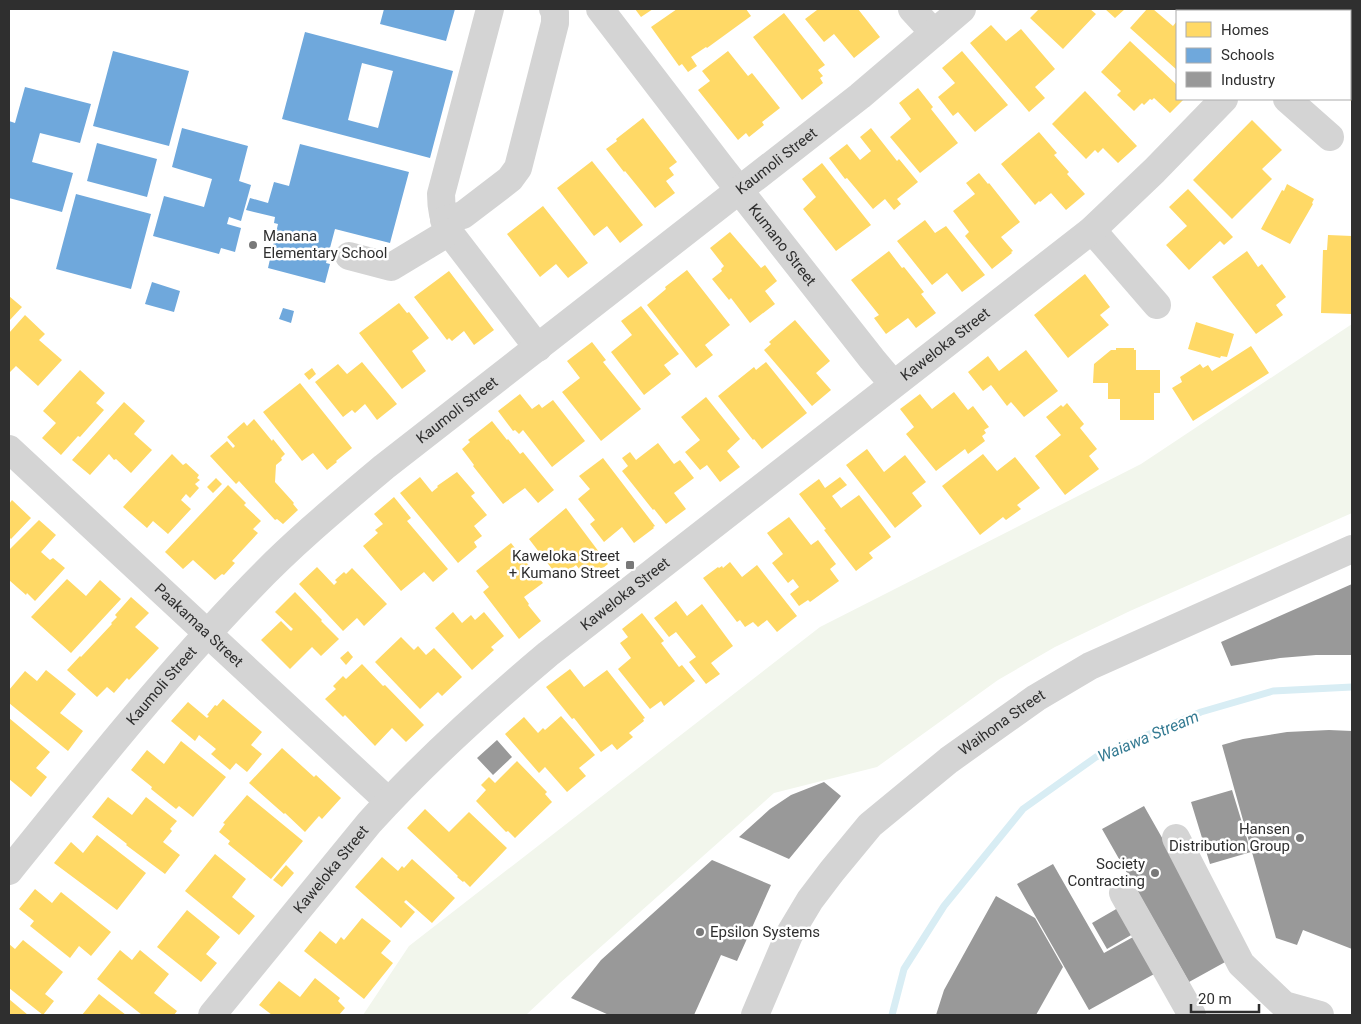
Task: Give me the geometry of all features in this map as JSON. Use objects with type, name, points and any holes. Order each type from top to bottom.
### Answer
[{"type":"street","points":[[490,9],[441,194],[441,209],[446,226],[538,348]]},
{"type":"street","points":[[349,256],[391,267],[510,179],[518,168],[555,23],[555,12],[553,9]]},
{"type":"street","name":"Kumano Street","points":[[600,9],[739,190],[893,384]]},
{"type":"street","points":[[912,9],[934,33]]},
{"type":"street","name":"Kaumoli Street","points":[[9,871],[185,657],[253,585],[316,525],[384,467],[860,96],[962,9]]},
{"type":"street","name":"Kaweloka Street","points":[[212,1015],[357,837],[388,802],[494,699],[893,384],[1092,230],[1154,172],[1223,100]]},
{"type":"street","points":[[1288,100],[1330,137]]},
{"type":"street","points":[[1092,230],[1157,306]]},
{"type":"street","name":"Paakamaa Street","points":[[9,449],[388,802]]},
{"type":"street","name":"Waihona Street","points":[[755,1015],[789,935],[810,900],[832,871],[870,826],[949,760],[1036,698],[1090,666],[1352,548]]},
{"type":"street","points":[[1176,838],[1241,964],[1281,1010],[1320,1015]]},
{"type":"street","points":[[1123,893],[1192,1015]]},
{"type":"shaded area","points":[[1352,324],[1352,513],[1130,611],[1055,647],[998,680],[877,767],[774,793],[526,1015],[363,1015],[409,946],[820,627],[1141,464]]},
{"type":"building: Homes","points":[[635,9],[653,9],[641,17]]},
{"type":"building: Homes","points":[[677,9],[746,9],[751,16],[707,48],[691,57],[697,66],[688,72],[682,64],[679,66],[651,27]]},
{"type":"building: Homes","points":[[816,9],[858,9],[880,37],[854,58],[834,34],[824,42],[805,19]]},
{"type":"building: Homes","points":[[1039,9],[1090,9],[1096,14],[1063,49],[1030,18]]},
{"type":"building: Homes","points":[[1105,9],[1125,9],[1115,18]]},
{"type":"building: Homes","points":[[1147,9],[1153,9],[1173,26],[1176,22],[1176,69],[1130,28]]},
{"type":"building: Homes","points":[[1200,9],[1242,10],[1202,10]]},
{"type":"building: Homes","points":[[1352,9],[1352,102],[1350,100],[1351,10],[1343,10]]},
{"type":"building: Homes","points":[[784,13],[825,65],[818,70],[823,76],[820,78],[823,83],[802,100],[753,37]]},
{"type":"building: Homes","points":[[991,25],[1006,41],[1021,29],[1055,69],[1035,87],[1045,98],[1029,112],[970,43]]},
{"type":"building: Homes","points":[[1130,41],[1176,84],[1176,100],[1183,100],[1170,113],[1154,98],[1144,105],[1142,103],[1134,111],[1117,95],[1121,91],[1101,72]]},
{"type":"building: Homes","points":[[728,51],[748,76],[752,73],[780,108],[762,122],[764,125],[749,137],[746,133],[738,140],[698,90],[710,81],[702,71]]},
{"type":"building: Homes","points":[[962,51],[1008,105],[975,132],[958,112],[953,116],[938,97],[955,83],[942,68]]},
{"type":"building: Homes","points":[[918,88],[933,107],[931,109],[958,143],[920,173],[890,137],[911,119],[899,103]]},
{"type":"building: Homes","points":[[1085,91],[1137,146],[1118,163],[1103,148],[1098,153],[1095,150],[1086,159],[1052,124]]},
{"type":"building: Homes","points":[[643,118],[677,162],[669,168],[674,175],[666,181],[675,193],[655,208],[606,149]]},
{"type":"building: Homes","points":[[1252,120],[1282,150],[1262,169],[1272,179],[1232,219],[1193,180]]},
{"type":"building: Homes","points":[[871,128],[897,161],[899,159],[918,182],[897,199],[901,204],[894,210],[885,199],[873,209],[847,178],[845,179],[829,158],[847,144],[860,160],[871,151],[860,137]]},
{"type":"building: Homes","points":[[1039,132],[1057,153],[1054,155],[1069,172],[1067,174],[1085,194],[1066,210],[1051,193],[1035,205],[1001,164]]},
{"type":"building: Homes","points":[[592,161],[643,225],[620,243],[607,226],[594,236],[557,188]]},
{"type":"building: Homes","points":[[822,163],[871,225],[836,251],[803,209],[816,197],[802,179]]},
{"type":"building: Homes","points":[[979,173],[1020,222],[1001,237],[1013,251],[1012,253],[992,269],[965,236],[969,232],[953,211],[975,194],[966,183]]},
{"type":"building: Homes","points":[[1287,184],[1314,199],[1290,244],[1261,229]]},
{"type":"building: Homes","points":[[1188,189],[1233,237],[1224,245],[1220,241],[1189,270],[1166,245],[1187,226],[1169,207]]},
{"type":"building: Homes","points":[[543,206],[588,263],[568,278],[556,264],[540,277],[507,234]]},
{"type":"building: Homes","points":[[925,220],[935,233],[946,226],[985,275],[962,292],[947,273],[932,285],[897,241]]},
{"type":"building: Homes","points":[[730,232],[761,268],[765,265],[777,281],[765,291],[775,304],[750,323],[731,298],[729,300],[712,279],[722,271],[721,269],[724,266],[710,248]]},
{"type":"building: Homes","points":[[1328,235],[1352,236],[1352,314],[1321,313],[1323,250],[1327,250]]},
{"type":"building: Homes","points":[[889,251],[924,292],[921,294],[936,313],[916,328],[908,318],[886,334],[874,318],[879,315],[851,280]]},
{"type":"building: Homes","points":[[1247,251],[1258,267],[1262,264],[1286,297],[1276,305],[1283,315],[1256,334],[1212,277]]},
{"type":"building: Homes","points":[[687,270],[730,325],[705,345],[713,355],[696,368],[647,305],[666,289],[665,287]]},
{"type":"building: Homes","points":[[449,271],[494,330],[474,345],[464,331],[452,341],[449,338],[447,340],[414,297]]},
{"type":"building: Homes","points":[[1085,274],[1110,307],[1100,315],[1109,325],[1068,358],[1034,315]]},
{"type":"building: Homes","points":[[9,296],[22,307],[9,321]]},
{"type":"building: Homes","points":[[399,303],[407,313],[409,312],[429,338],[412,351],[426,371],[402,389],[359,333]]},
{"type":"building: Homes","points":[[641,306],[679,354],[664,365],[671,374],[644,395],[611,352],[632,335],[621,321]]},
{"type":"building: Homes","points":[[25,315],[45,334],[39,340],[62,360],[38,386],[16,366],[9,373],[9,333]]},
{"type":"building: Homes","points":[[795,320],[830,361],[816,373],[831,390],[812,406],[764,350],[771,344],[769,342]]},
{"type":"building: Homes","points":[[1196,322],[1234,334],[1227,357],[1221,356],[1220,358],[1188,349]]},
{"type":"building: Homes","points":[[592,342],[606,360],[603,362],[641,409],[601,441],[562,392],[580,378],[567,361]]},
{"type":"building: Homes","points":[[1251,346],[1269,373],[1193,421],[1172,388],[1182,382],[1180,377],[1200,364],[1203,368],[1208,365],[1212,371]]},
{"type":"building: Homes","points":[[1116,348],[1134,348],[1136,350],[1136,370],[1160,370],[1160,393],[1154,393],[1154,420],[1120,420],[1120,399],[1108,399],[1108,383],[1093,383],[1094,364],[1111,350],[1116,350]]},
{"type":"building: Homes","points":[[1026,350],[1058,391],[1024,417],[1011,402],[1007,406],[991,385],[983,391],[968,372],[988,356],[999,371]]},
{"type":"building: Homes","points":[[362,362],[397,404],[377,420],[365,404],[355,413],[352,410],[343,417],[315,382],[338,364],[347,374]]},
{"type":"building: Homes","points":[[766,362],[807,413],[762,449],[718,396],[754,367],[756,370]]},
{"type":"building: Homes","points":[[312,368],[316,374],[309,380],[304,374]]},
{"type":"building: Homes","points":[[80,370],[105,393],[96,403],[104,410],[61,455],[42,438],[56,423],[43,411]]},
{"type":"building: Homes","points":[[300,383],[352,448],[327,470],[313,453],[302,461],[263,412]]},
{"type":"building: Homes","points":[[954,392],[968,410],[973,406],[989,427],[984,430],[986,433],[982,436],[985,441],[968,454],[965,449],[936,471],[906,434],[914,427],[900,409],[920,394],[932,409]]},
{"type":"building: Homes","points":[[520,394],[532,409],[539,404],[542,408],[553,400],[585,441],[552,467],[523,430],[519,434],[515,430],[513,431],[498,411]]},
{"type":"building: Homes","points":[[706,397],[740,439],[727,451],[740,467],[720,482],[707,465],[700,470],[685,452],[700,440],[681,417]]},
{"type":"building: Homes","points":[[124,402],[145,421],[134,434],[152,450],[131,473],[109,454],[90,475],[72,460]]},
{"type":"building: Homes","points":[[1067,403],[1084,424],[1080,428],[1097,449],[1089,456],[1099,469],[1065,495],[1035,456],[1061,435],[1046,417],[1061,405],[1063,407]]},
{"type":"building: Homes","points":[[254,419],[285,454],[276,465],[275,482],[298,510],[283,524],[277,519],[275,520],[239,481],[236,484],[210,456],[227,441],[233,448],[235,446],[227,437],[244,422],[247,426]]},
{"type":"building: Homes","points":[[492,421],[520,454],[523,452],[554,490],[538,503],[525,488],[503,504],[462,449],[470,442],[468,440]]},
{"type":"building: Homes","points":[[658,443],[674,464],[680,460],[694,478],[674,493],[686,509],[666,524],[622,471],[628,466],[622,458],[630,452],[636,460]]},
{"type":"building: Homes","points":[[867,449],[884,472],[905,455],[926,482],[912,493],[922,506],[895,528],[846,465]]},
{"type":"building: Homes","points":[[172,454],[183,465],[186,463],[199,475],[197,478],[200,480],[195,484],[199,488],[190,498],[186,494],[181,500],[191,509],[168,534],[153,521],[147,528],[123,507]]},
{"type":"building: Homes","points":[[983,454],[997,471],[1015,457],[1040,488],[1017,505],[1021,509],[1006,520],[1003,517],[980,535],[942,486]]},
{"type":"building: Homes","points":[[603,458],[655,526],[634,543],[622,527],[604,542],[590,524],[595,520],[578,499],[590,489],[579,476]]},
{"type":"building: Homes","points":[[457,472],[475,493],[471,496],[487,515],[474,526],[482,536],[474,542],[477,547],[458,563],[400,493],[420,477],[432,492],[437,486]]},
{"type":"building: Homes","points":[[840,477],[847,485],[832,496],[841,508],[859,495],[891,537],[869,553],[873,558],[856,571],[799,494],[819,479],[825,488]]},
{"type":"building: Homes","points":[[216,478],[222,484],[213,493],[207,487]]},
{"type":"building: Homes","points":[[228,485],[246,503],[244,505],[261,521],[253,529],[258,533],[232,561],[235,563],[224,575],[222,574],[215,580],[193,560],[183,569],[165,552]]},
{"type":"building: Homes","points":[[394,497],[411,518],[407,521],[448,569],[433,582],[424,572],[401,591],[363,546],[378,533],[375,530],[383,524],[374,514]]},
{"type":"building: Homes","points":[[12,500],[31,518],[11,539],[9,537],[9,504]]},
{"type":"building: Homes","points":[[566,508],[608,564],[588,580],[576,565],[559,578],[529,539]]},
{"type":"building: Homes","points":[[789,517],[811,545],[818,540],[836,564],[830,569],[839,581],[810,602],[808,600],[799,606],[790,594],[799,587],[793,579],[788,583],[772,563],[783,554],[767,533]]},
{"type":"building: Homes","points":[[39,520],[56,535],[41,552],[50,560],[53,558],[65,568],[35,601],[9,580],[9,550]]},
{"type":"building: Homes","points":[[511,543],[543,583],[524,597],[541,621],[519,639],[483,592],[489,587],[476,571]]},
{"type":"building: Homes","points":[[730,562],[742,577],[757,565],[797,616],[777,632],[767,620],[758,627],[753,622],[745,627],[740,620],[737,622],[703,578],[718,567],[722,566],[723,568]]},
{"type":"building: Homes","points":[[317,567],[334,585],[337,582],[335,580],[352,568],[387,604],[364,626],[357,618],[343,631],[299,584]]},
{"type":"building: Homes","points":[[67,579],[86,596],[100,580],[121,599],[71,653],[31,617]]},
{"type":"building: Homes","points":[[295,592],[339,639],[321,656],[312,647],[290,669],[261,640],[281,621],[291,631],[293,629],[275,612]]},
{"type":"building: Homes","points":[[131,597],[149,613],[135,627],[159,648],[114,693],[107,687],[97,697],[67,670],[112,624],[117,617],[115,615]]},
{"type":"building: Homes","points":[[676,601],[687,616],[702,604],[733,646],[711,663],[720,674],[706,684],[689,662],[696,657],[676,632],[669,637],[654,618]]},
{"type":"building: Homes","points":[[453,612],[462,623],[471,615],[475,620],[484,612],[504,636],[491,647],[494,650],[472,670],[435,628]]},
{"type":"building: Homes","points":[[642,613],[664,641],[661,643],[679,667],[682,665],[695,681],[664,706],[661,701],[650,709],[618,669],[631,658],[620,643],[628,637],[622,629]]},
{"type":"building: Homes","points":[[401,637],[414,650],[418,646],[426,655],[434,648],[462,677],[442,696],[438,692],[420,709],[375,662]]},
{"type":"building: Homes","points":[[348,651],[353,657],[346,665],[340,658]]},
{"type":"building: Homes","points":[[362,664],[424,725],[406,742],[392,728],[375,746],[345,715],[343,717],[325,699],[336,689],[333,686],[343,676],[346,679]]},
{"type":"building: Homes","points":[[570,669],[584,687],[607,670],[645,718],[643,719],[644,721],[629,733],[633,737],[617,750],[612,744],[601,752],[546,687]]},
{"type":"building: Homes","points":[[46,670],[76,694],[60,713],[83,731],[68,751],[9,703],[9,690],[25,671],[37,681]]},
{"type":"building: Homes","points":[[223,699],[262,732],[251,745],[262,754],[247,772],[236,763],[230,770],[211,754],[216,749],[199,735],[195,741],[171,721],[188,702],[207,718],[209,716],[207,715],[215,705],[217,706]]},
{"type":"building: Homes","points":[[561,716],[595,755],[579,768],[586,776],[567,792],[545,767],[539,773],[505,734],[524,717],[538,733],[543,728],[545,730]]},
{"type":"building: Homes","points":[[9,718],[50,752],[36,768],[47,777],[31,797],[9,779]]},
{"type":"building: Homes","points":[[181,741],[226,777],[193,817],[179,806],[176,809],[131,770],[147,750],[164,764]]},
{"type":"building: Homes","points":[[282,748],[341,798],[322,819],[319,816],[305,832],[249,783]]},
{"type":"building: Homes","points":[[517,761],[547,792],[545,794],[552,802],[515,838],[508,831],[506,832],[476,801],[486,790],[481,785],[489,777],[495,783]]},
{"type":"building: Homes","points":[[247,795],[303,841],[271,879],[228,844],[230,841],[219,832],[225,824],[223,823]]},
{"type":"building: Homes","points":[[108,797],[132,815],[146,797],[177,821],[163,842],[180,855],[165,874],[92,817]]},
{"type":"building: Homes","points":[[425,809],[449,832],[469,812],[507,848],[470,887],[457,877],[407,828]]},
{"type":"building: Homes","points":[[97,835],[146,873],[117,910],[54,863],[71,842],[83,853]]},
{"type":"building: Homes","points":[[215,854],[246,879],[232,897],[255,916],[239,935],[185,891]]},
{"type":"building: Homes","points":[[382,857],[398,871],[402,866],[404,868],[412,859],[455,898],[432,923],[406,900],[404,902],[415,912],[401,928],[355,887]]},
{"type":"building: Homes","points":[[286,865],[294,873],[282,887],[273,880]]},
{"type":"building: Homes","points":[[35,889],[52,903],[61,892],[111,932],[91,956],[79,946],[70,958],[30,926],[34,921],[19,909]]},
{"type":"building: Homes","points":[[187,910],[220,937],[206,954],[217,963],[201,982],[157,947]]},
{"type":"building: Homes","points":[[362,918],[391,941],[381,953],[393,963],[364,999],[304,951],[320,931],[336,944],[341,937],[344,940]]},
{"type":"building: Homes","points":[[23,940],[63,972],[45,994],[54,1001],[43,1015],[9,988],[9,944],[15,949]]},
{"type":"building: Homes","points":[[120,950],[132,960],[140,950],[169,974],[154,993],[177,1011],[174,1015],[142,1015],[97,979]]},
{"type":"building: Homes","points":[[315,978],[340,998],[338,1001],[345,1008],[339,1015],[272,1015],[259,1005],[279,981],[300,997]]},
{"type":"building: Homes","points":[[99,994],[126,1015],[82,1015]]},
{"type":"building: Homes","points":[[9,999],[28,1015],[9,1015]]},
{"type":"building: Schools","points":[[384,9],[455,9],[446,41],[380,24]]},
{"type":"building: Schools","points":[[305,32],[453,71],[430,158],[282,119]],"holes":[[[362,63],[393,71],[378,128],[348,120]]]},
{"type":"building: Schools","points":[[113,51],[189,71],[169,146],[93,126]]},
{"type":"building: Schools","points":[[25,87],[91,104],[80,143],[40,133],[32,162],[73,173],[62,212],[9,198],[9,121],[15,123]]},
{"type":"building: Schools","points":[[182,128],[248,146],[239,181],[251,185],[241,221],[229,217],[227,224],[241,228],[235,252],[221,248],[219,254],[153,236],[164,196],[204,207],[212,179],[172,167]]},
{"type":"building: Schools","points":[[97,143],[157,159],[147,197],[87,181]]},
{"type":"building: Schools","points":[[300,144],[409,172],[390,243],[335,229],[326,263],[330,264],[325,283],[268,268],[278,224],[274,223],[275,217],[246,210],[250,198],[268,203],[274,182],[289,186]]},
{"type":"building: Schools","points":[[76,194],[151,214],[131,289],[56,269]]},
{"type":"building: Schools","points":[[152,282],[180,291],[174,312],[145,304]]},
{"type":"building: Schools","points":[[283,308],[294,311],[291,323],[279,319]]},
{"type":"building: Industry","points":[[1352,584],[1352,655],[1280,658],[1231,666],[1221,642]]},
{"type":"building: Industry","name":"Hansen Distribution Group","points":[[1352,731],[1352,949],[1303,930],[1297,945],[1276,938],[1222,745],[1243,739],[1287,732]]},
{"type":"building: Industry","points":[[497,740],[512,757],[493,775],[477,758]]},
{"type":"building: Industry","points":[[824,782],[841,796],[789,859],[739,837],[770,809],[791,795]]},
{"type":"building: Industry","points":[[1232,790],[1251,852],[1210,864],[1191,802]]},
{"type":"building: Industry","name":"Society Contracting","points":[[1144,806],[1207,917],[1227,961],[1189,982],[1102,829]]},
{"type":"building: Industry","points":[[712,860],[771,885],[737,961],[721,955],[694,1015],[609,1015],[571,998],[601,960]]},
{"type":"building: Industry","points":[[1053,864],[1104,953],[1135,936],[1156,973],[1089,1010],[1017,884]]},
{"type":"building: Industry","points":[[996,896],[1035,918],[1063,967],[1036,1015],[936,1015],[944,990]]},
{"type":"building: Industry","points":[[1118,908],[1133,934],[1107,949],[1092,923]]},
{"type":"waterway","name":"Waiawa Stream","points":[[892,1015],[904,969],[944,906],[1023,809],[1096,757],[1201,712],[1273,691],[1352,687]]},
{"type":"place","name":"Manana Elementary School","points":[[253,245]]},
{"type":"place","name":"Kaweloka Street + Kumano Street","points":[[630,565]]},
{"type":"place","name":"Hansen Distribution Group","points":[[1300,838]]},
{"type":"place","name":"Society Contracting","points":[[1155,873]]},
{"type":"place","name":"Epsilon Systems","points":[[700,932]]}]
